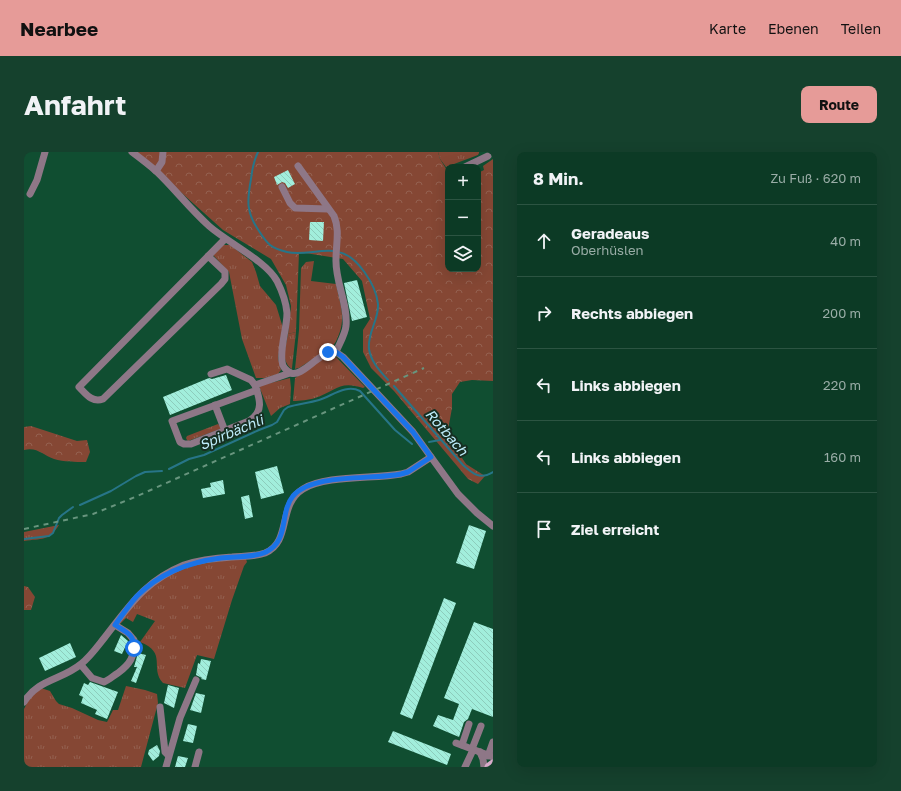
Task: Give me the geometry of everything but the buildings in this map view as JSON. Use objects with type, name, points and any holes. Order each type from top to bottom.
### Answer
[{"type":"main road","points":[[488,767],[493,764]]},
{"type":"street","points":[[30,194],[36,184],[45,152]]},
{"type":"street","points":[[132,152],[156,171],[208,225],[265,267],[276,279],[285,301],[287,314],[282,361],[283,366],[290,373]]},
{"type":"street","points":[[156,171],[162,162],[163,152]]},
{"type":"street","points":[[471,164],[489,154]]},
{"type":"street","points":[[298,166],[334,216],[337,225],[337,274],[346,315],[346,328],[336,352]]},
{"type":"street","points":[[282,187],[290,203],[295,208],[328,209]]},
{"type":"street","points":[[208,256],[225,272],[226,275],[221,284],[103,398],[99,400],[92,400],[79,387],[208,256],[225,239]]},
{"type":"street","points":[[211,374],[227,369],[252,380],[256,387],[259,396],[259,410],[256,417],[249,421],[191,444],[184,444],[180,442],[172,421],[215,405],[256,387],[290,373],[293,374],[300,372],[322,355],[328,352],[336,352],[343,357],[413,432],[458,494],[477,514],[493,526]]},
{"type":"street","points":[[215,405],[224,431]]},
{"type":"street","points":[[24,702],[38,685],[81,664],[89,657],[137,596],[168,572],[186,565],[207,560],[252,556],[265,553],[273,548],[281,537],[289,504],[293,497],[311,485],[325,481],[401,474],[408,472],[431,457]]},
{"type":"street","points":[[81,664],[92,678],[104,682],[128,666],[131,661],[134,648],[134,640],[128,633],[115,625]]},
{"type":"street","points":[[166,767],[168,755],[180,718],[196,680]]},
{"type":"street","points":[[160,707],[165,752],[168,755]]},
{"type":"street","points":[[469,724],[459,744],[490,756],[493,742]]},
{"type":"street","points":[[465,767],[475,750],[481,726]]},
{"type":"street","points":[[475,750],[483,759],[484,767]]},
{"type":"street","points":[[195,767],[200,752]]},
{"type":"green space","points":[[136,152],[438,152],[445,167],[445,272],[481,272],[481,172],[484,170],[483,166],[493,159],[493,381],[472,380],[460,382],[452,394],[452,408],[448,430],[450,440],[466,464],[485,476],[478,484],[468,479],[394,391],[371,368],[363,352],[363,330],[370,319],[362,281],[343,259],[299,252],[296,332],[288,334],[291,306],[286,285],[271,259],[223,230]]},
{"type":"green space","points":[[438,152],[479,152],[478,155],[454,164],[445,164],[445,166],[440,159]]},
{"type":"green space","points":[[223,245],[230,245],[252,262],[260,286],[276,305],[283,328],[278,358],[281,370],[278,374],[265,378],[256,378],[242,339],[229,272],[213,255]]},
{"type":"green space","points":[[314,261],[311,281],[336,284],[341,305],[342,325],[337,340],[332,346],[299,368],[295,369],[299,330],[301,268],[306,262]]},
{"type":"green space","points":[[296,332],[292,369],[286,362],[285,348],[288,334]]},
{"type":"green space","points":[[330,356],[336,357],[365,387],[363,388],[348,385],[338,387],[315,398],[293,401],[295,378],[324,358]]},
{"type":"green space","points":[[290,378],[290,404],[280,408],[271,416],[259,386]]},
{"type":"green space","points":[[218,424],[221,427],[220,429],[188,441],[186,438],[187,436]]},
{"type":"green space","points":[[31,426],[77,441],[87,440],[90,452],[86,462],[58,460],[36,450],[24,450],[24,427]]},
{"type":"green space","points":[[59,525],[48,537],[24,541],[24,532]]},
{"type":"green space","points":[[246,559],[247,562],[244,566],[232,600],[214,659],[197,655],[185,688],[163,683],[157,672],[156,656],[148,646],[140,642],[155,621],[137,614],[133,622],[126,618],[120,624],[120,622],[141,596],[153,586],[177,571],[203,564]]},
{"type":"green space","points":[[24,586],[28,587],[35,597],[31,610],[24,610]]},
{"type":"green space","points":[[126,686],[157,694],[158,703],[141,767],[24,767],[24,709],[30,697],[41,688],[50,691],[59,704],[72,708],[98,720],[107,722],[113,710],[118,710]]},
{"type":"waterway","name":"Rotbach","points":[[258,152],[254,162],[248,200],[252,218],[265,240],[273,247],[282,251],[293,253],[334,251]]},
{"type":"waterway","name":"Rotbach","points":[[338,252],[345,254],[352,259],[364,272],[374,288],[378,310],[370,337],[369,349],[374,362],[388,380]]},
{"type":"waterway","name":"Rotbach","points":[[394,386],[463,465],[473,473],[480,476],[493,472]]},
{"type":"waterway","name":"Spirbächli","points":[[169,469],[189,459],[204,455],[272,425],[277,422],[284,410],[288,407],[319,400],[339,391],[350,389],[360,391],[395,430],[412,444]]},
{"type":"waterway","points":[[429,442],[440,440]]},
{"type":"waterway","name":"Spirbächli","points":[[80,505],[111,491],[145,472],[162,471]]},
{"type":"waterway","name":"Spirbächli","points":[[24,539],[49,536],[53,533],[59,518],[73,507]]},
{"type":"railway","points":[[24,529],[93,514],[135,497],[424,368]]},
{"type":"route","points":[[134,648],[133,637],[115,625],[137,596],[168,572],[186,565],[207,560],[252,556],[265,553],[273,548],[281,537],[289,504],[293,497],[302,489],[311,485],[325,481],[394,476],[408,472],[431,457],[413,432],[343,357],[336,352],[328,352]]}]
